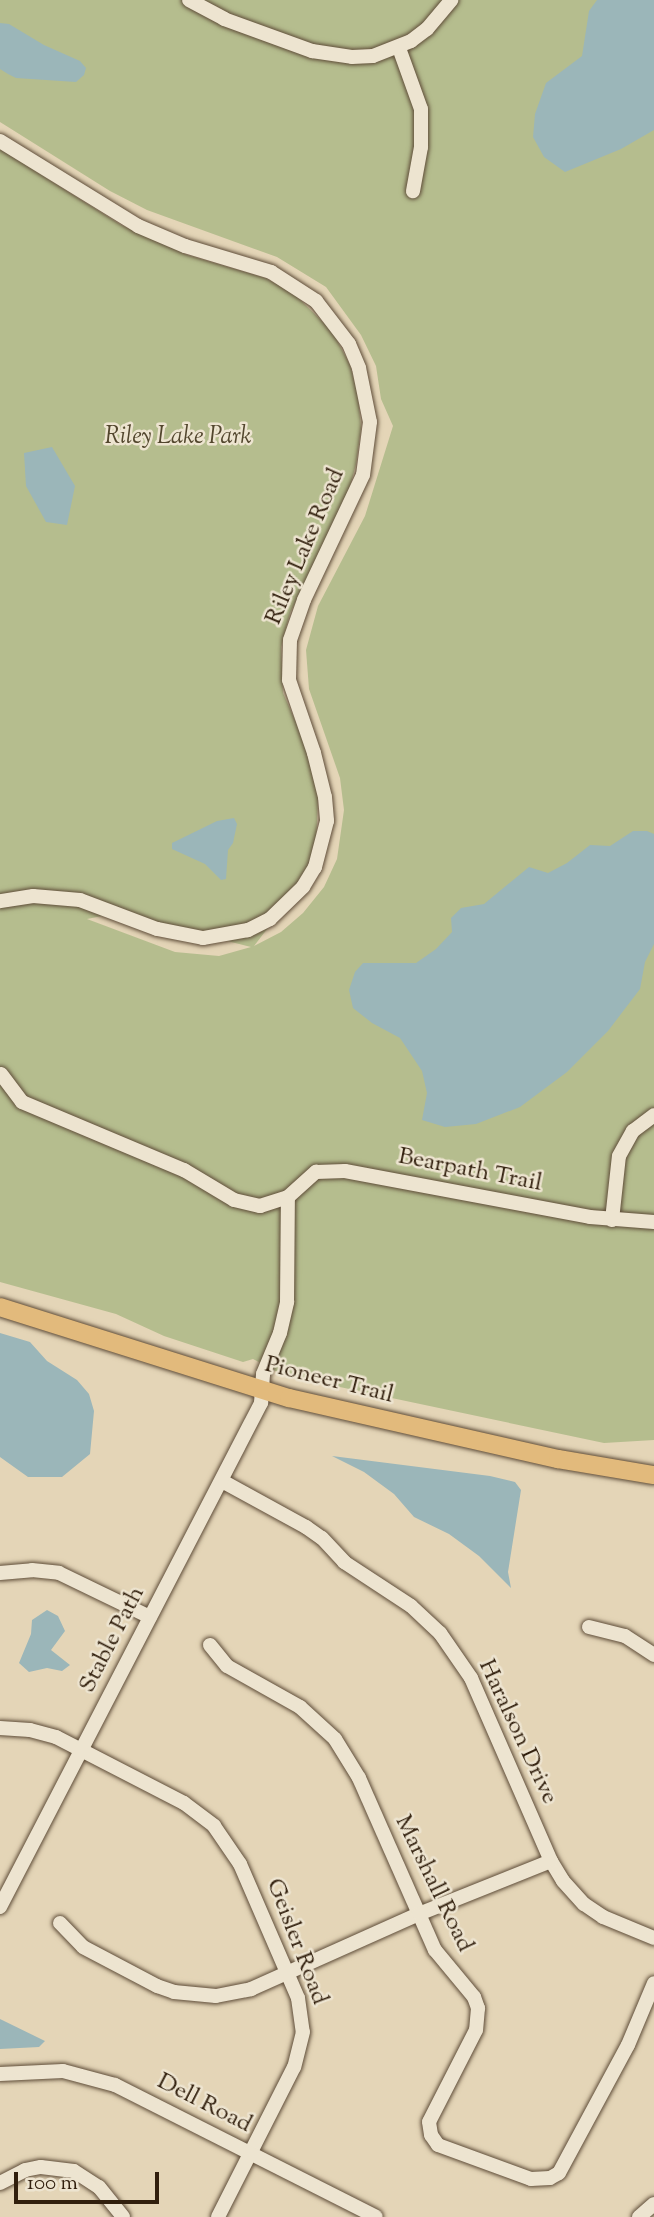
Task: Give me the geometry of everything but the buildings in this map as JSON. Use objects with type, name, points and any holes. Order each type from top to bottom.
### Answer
[{"type":"main road","name":"Pioneer Trail","points":[[0,1307],[72,1327],[262,1391],[558,1459],[654,1475]]},
{"type":"street","points":[[189,0],[224,19],[332,56],[373,56],[399,47],[428,29],[451,0]]},
{"type":"street","points":[[399,47],[421,109],[421,147],[413,191]]},
{"type":"street","name":"Riley Lake Road","points":[[0,141],[138,226],[185,246],[271,272],[316,301],[349,344],[359,368],[370,422],[363,475],[304,600],[290,640],[289,680],[314,753],[326,809],[323,845],[315,867],[303,887],[270,919],[248,930],[203,938],[157,929],[80,900],[33,895],[0,901]]},
{"type":"street","name":"Bearpath Trail","points":[[1,1074],[22,1102],[184,1170],[234,1200],[260,1206],[288,1197],[316,1172],[345,1171],[612,1220],[654,1222]]},
{"type":"street","points":[[612,1220],[619,1156],[633,1131],[654,1115]]},
{"type":"street","points":[[262,1391],[263,1374],[280,1333],[287,1302],[288,1197]]},
{"type":"street","name":"Stable Path","points":[[2,1899],[222,1481],[261,1403],[262,1391]]},
{"type":"street","name":"Haralson Drive","points":[[222,1481],[306,1527],[354,1570],[397,1596],[440,1633],[471,1678],[551,1861],[563,1881],[584,1904],[603,1917],[654,1938]]},
{"type":"street","points":[[0,1573],[32,1570],[60,1573],[150,1617]]},
{"type":"street","points":[[589,1627],[625,1636],[654,1655]]},
{"type":"street","name":"Marshall Road","points":[[210,1645],[227,1665],[300,1707],[335,1739],[359,1778],[435,1950],[474,1997],[478,2008],[476,2030],[432,2109],[429,2122],[431,2135],[438,2145],[531,2179],[550,2178],[565,2165],[641,2019],[654,1983]]},
{"type":"street","name":"Geisler Road","points":[[0,1728],[44,1732],[184,1803],[214,1826],[237,1857],[288,1972],[302,2014],[301,2049],[218,2217]]},
{"type":"street","points":[[60,1923],[83,1947],[174,1992],[216,1996],[236,1993],[419,1914],[551,1861]]},
{"type":"street","name":"Dell Road","points":[[0,2074],[35,2070],[89,2076],[134,2094],[376,2217]]},
{"type":"street","points":[[0,2183],[25,2170],[41,2167],[74,2171],[99,2187],[122,2217]]},
{"type":"street","points":[[639,2217],[654,2204]]},
{"type":"green space","name":"Riley Lake Park","points":[[0,0],[654,0],[654,1440],[604,1443],[283,1375],[253,1359],[243,1362],[164,1336],[116,1314],[0,1282],[0,149],[121,225],[187,255],[265,278],[292,292],[332,331],[350,365],[358,396],[361,428],[356,464],[347,498],[290,613],[281,647],[283,693],[319,775],[315,867],[254,946],[281,932],[303,913],[324,887],[337,859],[344,810],[340,778],[309,689],[306,650],[318,606],[365,516],[393,426],[381,399],[376,366],[361,335],[326,287],[277,257],[147,210],[110,191],[0,122]],"holes":[[[117,913],[251,947],[219,956],[175,952],[87,919]]]},
{"type":"water","points":[[597,0],[654,0],[654,130],[621,149],[565,172],[544,157],[533,137],[535,114],[546,83],[582,56],[589,11]]},
{"type":"water","points":[[0,23],[9,24],[44,45],[80,61],[86,68],[84,75],[76,82],[16,78],[8,74],[0,69]]},
{"type":"water","points":[[52,447],[75,486],[67,525],[46,522],[26,486],[24,453]]},
{"type":"water","points":[[234,818],[237,824],[233,843],[228,850],[226,879],[221,880],[205,864],[172,849],[172,843],[217,821]]},
{"type":"water","points":[[633,831],[654,834],[654,944],[645,962],[640,989],[608,1031],[567,1072],[520,1107],[476,1124],[445,1127],[422,1120],[427,1093],[422,1071],[400,1038],[372,1023],[353,1008],[349,990],[355,972],[363,963],[416,963],[436,949],[452,932],[451,918],[461,908],[484,904],[529,867],[548,873],[567,863],[590,845],[610,846]]},
{"type":"water","points":[[0,1333],[30,1342],[47,1361],[77,1380],[89,1394],[94,1411],[90,1454],[62,1477],[28,1477],[0,1457]]},
{"type":"water","points":[[332,1456],[490,1476],[515,1482],[521,1490],[508,1572],[511,1588],[479,1556],[449,1534],[414,1517],[394,1494],[364,1472]]},
{"type":"water","points":[[47,1610],[58,1616],[65,1631],[51,1650],[70,1665],[62,1671],[47,1668],[29,1672],[19,1663],[31,1634],[32,1620]]},
{"type":"water","points":[[0,2019],[45,2041],[39,2047],[0,2049]]}]
